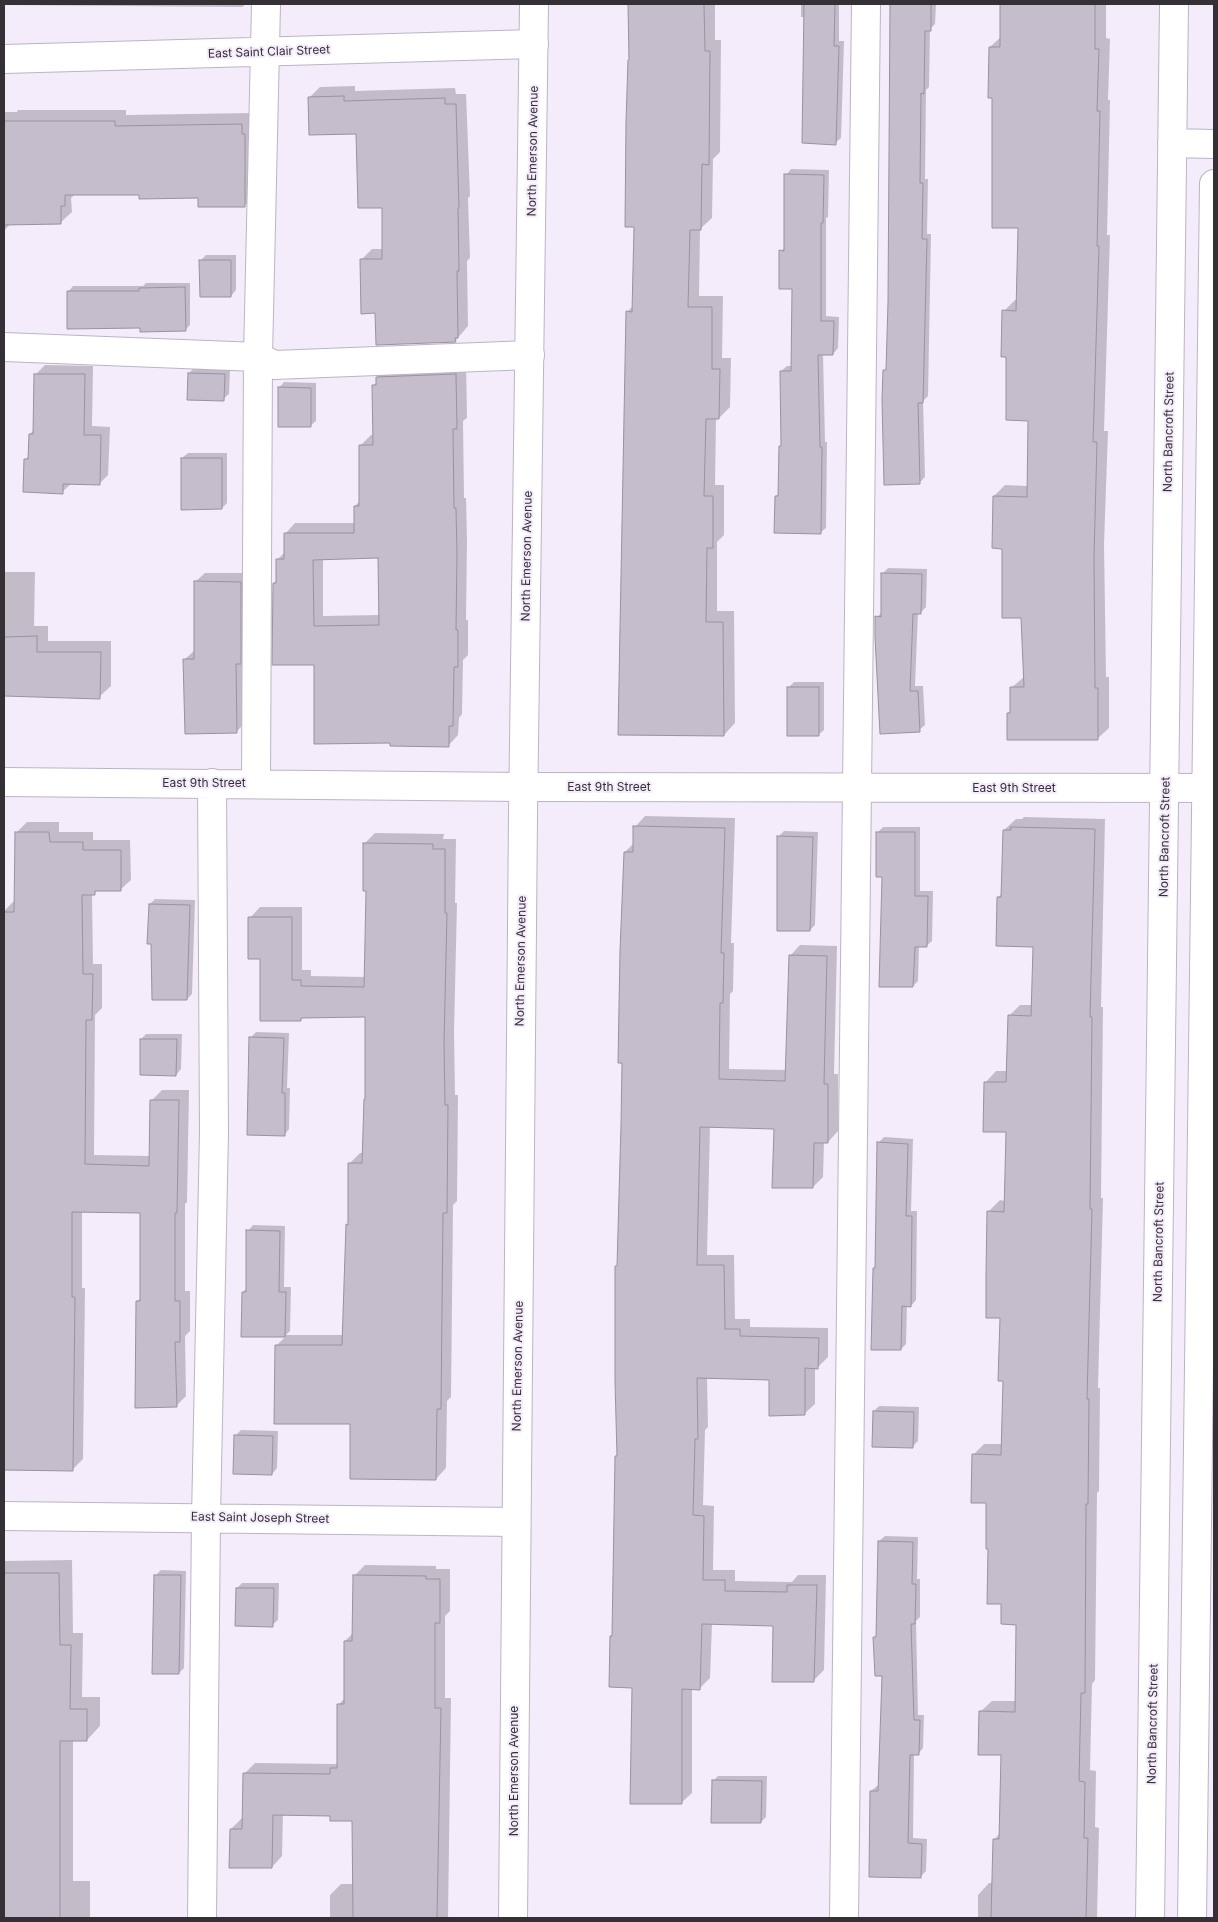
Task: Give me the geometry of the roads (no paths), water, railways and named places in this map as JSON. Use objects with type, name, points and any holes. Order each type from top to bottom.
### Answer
[{"type":"street","points":[[256,783],[258,357],[266,4]]},
{"type":"street","name":"North Emerson Avenue","points":[[513,1918],[523,787],[534,4]]},
{"type":"street","points":[[844,1918],[866,4]]},
{"type":"street","name":"North Bancroft Street","points":[[1150,1918],[1174,4]]},
{"type":"street","name":"East Saint Clair Street","points":[[4,59],[534,44]]},
{"type":"street","points":[[1172,144],[1214,144]]},
{"type":"street","points":[[1192,1918],[1211,788],[1214,184]]},
{"type":"street","points":[[4,347],[258,357],[274,365],[530,355]]},
{"type":"street","name":"East 9th Street","points":[[4,782],[523,787],[1211,788]]},
{"type":"street","points":[[202,1918],[206,1517],[214,1132],[212,783]]},
{"type":"street","name":"East Saint Joseph Street","points":[[4,1516],[516,1522]]},
{"type":"street","points":[[1155,1531],[1198,1531]]}]
